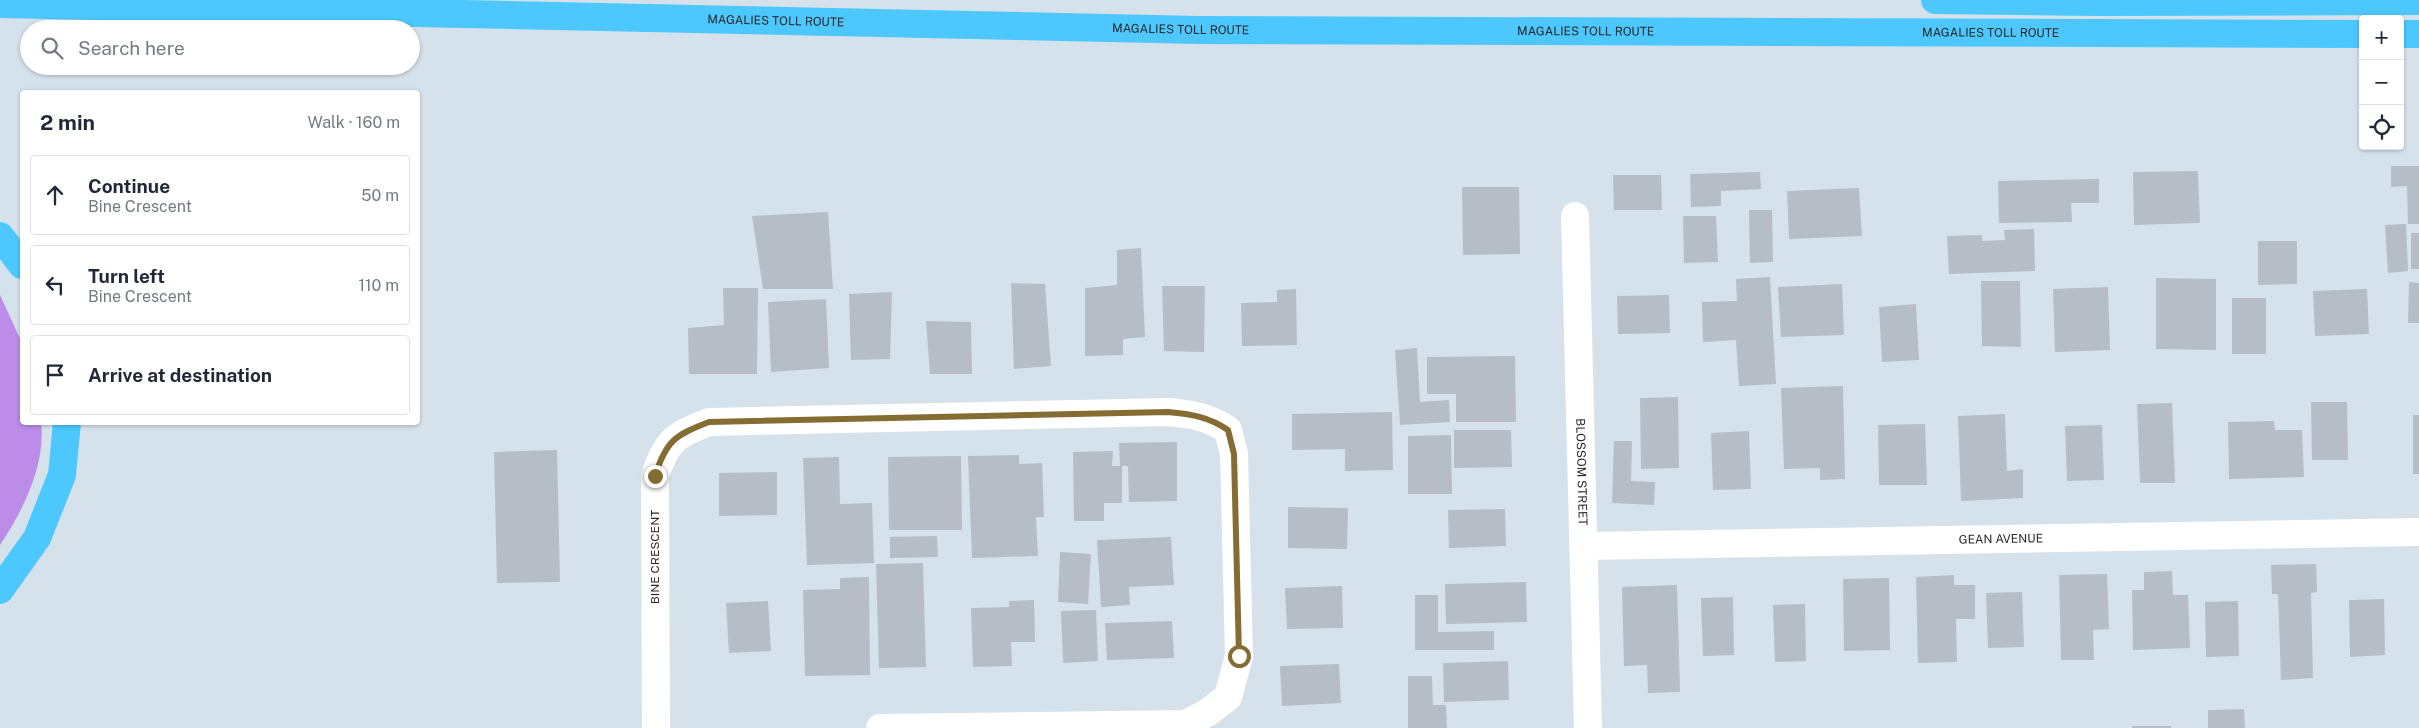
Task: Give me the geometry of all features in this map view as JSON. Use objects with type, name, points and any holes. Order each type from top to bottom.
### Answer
[{"type":"highway","points":[[1935,0],[2101,2],[2419,0]]},
{"type":"highway","name":"MAGALIES TOLL ROUTE","points":[[0,4],[1199,30],[2359,34]]},
{"type":"highway","points":[[2404,34],[2419,34]]},
{"type":"highway","points":[[0,236],[20,262]]},
{"type":"highway","points":[[0,590],[37,538],[62,475],[67,425]]},
{"type":"street","name":"BLOSSOM STREET","points":[[1575,216],[1588,728]]},
{"type":"street","name":"BINE CRESCENT","points":[[656,728],[655,476],[662,454],[670,441],[686,431],[709,422],[1168,412],[1213,420],[1228,430],[1234,454],[1239,656],[1228,697],[1206,714],[1186,724],[880,728]]},
{"type":"street","name":"GEAN AVENUE","points":[[1583,546],[2419,532]]},
{"type":"shaded area","points":[[0,295],[20,339],[20,425],[41,425],[42,439],[40,455],[31,487],[9,532],[0,545]]},
{"type":"building","points":[[2391,166],[2419,166],[2419,224],[2408,224],[2407,186],[2391,187]]},
{"type":"building","points":[[2198,171],[2200,223],[2134,225],[2133,172]]},
{"type":"building","points":[[1760,172],[1761,189],[1721,191],[1721,206],[1691,207],[1690,174]]},
{"type":"building","points":[[1613,175],[1661,175],[1662,210],[1614,210]]},
{"type":"building","points":[[2099,179],[2099,203],[2071,203],[2072,222],[1999,223],[1998,181]]},
{"type":"building","points":[[1462,187],[1519,187],[1520,254],[1463,255]]},
{"type":"building","points":[[1859,188],[1862,236],[1789,239],[1787,191]]},
{"type":"building","points":[[1749,210],[1772,210],[1773,262],[1750,263]]},
{"type":"building","points":[[828,212],[833,289],[763,289],[752,216]]},
{"type":"building","points":[[1683,216],[1716,216],[1718,262],[1684,263]]},
{"type":"building","points":[[2406,224],[2408,271],[2388,273],[2385,225]]},
{"type":"building","points":[[2034,229],[2035,271],[1949,274],[1947,236],[1982,235],[1982,241],[2005,240],[2004,230]]},
{"type":"building","points":[[2411,233],[2419,233],[2419,269],[2411,269]]},
{"type":"building","points":[[2258,241],[2297,241],[2297,284],[2258,285]]},
{"type":"building","points":[[1141,248],[1145,337],[1123,339],[1123,355],[1085,356],[1085,288],[1117,285],[1117,250]]},
{"type":"building","points":[[1770,277],[1776,384],[1739,386],[1736,340],[1703,342],[1702,302],[1737,301],[1736,279]]},
{"type":"building","points":[[2156,278],[2216,279],[2216,350],[2156,349]]},
{"type":"building","points":[[1981,281],[2020,281],[2021,347],[1982,346]]},
{"type":"building","points":[[2409,282],[2419,283],[2419,323],[2408,323]]},
{"type":"building","points":[[1011,283],[1045,284],[1051,366],[1014,369]]},
{"type":"building","points":[[1842,284],[1844,335],[1781,337],[1778,287]]},
{"type":"building","points":[[1162,286],[1205,286],[1204,352],[1164,351]]},
{"type":"building","points":[[2108,287],[2110,350],[2055,352],[2053,289]]},
{"type":"building","points":[[723,288],[758,288],[757,374],[689,374],[688,328],[724,325]]},
{"type":"building","points":[[1296,289],[1297,345],[1242,346],[1241,303],[1277,302],[1277,290]]},
{"type":"building","points":[[2367,289],[2369,334],[2315,336],[2313,291]]},
{"type":"building","points":[[892,292],[890,359],[851,360],[849,294]]},
{"type":"building","points":[[1669,295],[1670,333],[1618,334],[1617,296]]},
{"type":"building","points":[[2232,298],[2266,298],[2266,354],[2232,354]]},
{"type":"building","points":[[826,299],[829,368],[771,372],[768,302]]},
{"type":"building","points":[[1916,304],[1919,360],[1882,362],[1879,307]]},
{"type":"building","points":[[926,321],[971,322],[972,374],[930,374]]},
{"type":"building","points":[[1417,348],[1420,402],[1449,400],[1450,422],[1400,425],[1395,350]]},
{"type":"building","points":[[1515,356],[1516,422],[1456,422],[1456,394],[1427,394],[1427,357]]},
{"type":"building","points":[[1843,386],[1845,479],[1820,480],[1820,468],[1784,469],[1781,388]]},
{"type":"building","points":[[1678,397],[1679,468],[1641,469],[1640,398]]},
{"type":"building","points":[[2311,402],[2347,402],[2348,460],[2312,460]]},
{"type":"building","points":[[2172,403],[2175,483],[2140,483],[2137,404]]},
{"type":"building","points":[[1392,412],[1393,470],[1345,471],[1345,449],[1292,450],[1292,414]]},
{"type":"building","points":[[2005,414],[2007,471],[2023,469],[2023,498],[1961,501],[1958,416]]},
{"type":"building","points":[[2413,415],[2419,415],[2419,474],[2413,474]]},
{"type":"building","points":[[2274,421],[2275,430],[2302,430],[2304,477],[2229,479],[2228,422]]},
{"type":"building","points":[[1925,424],[1927,485],[1879,485],[1878,425]]},
{"type":"building","points":[[2102,425],[2104,480],[2067,481],[2065,426]]},
{"type":"building","points":[[1454,430],[1511,430],[1512,467],[1454,468]]},
{"type":"building","points":[[1749,431],[1751,489],[1713,490],[1711,433]]},
{"type":"building","points":[[1451,435],[1452,494],[1408,494],[1408,436]]},
{"type":"building","points":[[1614,441],[1632,441],[1631,481],[1655,482],[1654,505],[1612,503]]},
{"type":"building","points":[[1177,442],[1177,501],[1129,502],[1128,466],[1122,466],[1122,503],[1104,503],[1104,521],[1074,521],[1073,452],[1113,451],[1112,466],[1120,466],[1119,443]]},
{"type":"building","points":[[557,450],[560,582],[497,583],[494,452]]},
{"type":"building","points":[[1019,455],[1019,464],[1042,463],[1044,517],[1036,517],[1038,556],[972,558],[968,456]]},
{"type":"building","points":[[961,456],[962,530],[889,530],[888,457]]},
{"type":"building","points":[[839,457],[840,504],[872,503],[874,563],[807,565],[803,458]]},
{"type":"building","points":[[777,472],[777,515],[719,516],[719,473]]},
{"type":"building","points":[[1288,507],[1348,508],[1347,549],[1288,548]]},
{"type":"building","points":[[1505,509],[1506,546],[1449,548],[1448,510]]},
{"type":"building","points":[[937,536],[938,557],[890,558],[890,537]]},
{"type":"building","points":[[1171,537],[1174,585],[1129,587],[1130,605],[1101,607],[1097,540]]},
{"type":"building","points":[[1060,552],[1091,554],[1088,604],[1058,602]]},
{"type":"building","points":[[923,563],[926,667],[879,668],[876,564]]},
{"type":"building","points":[[2316,564],[2317,592],[2311,593],[2313,678],[2281,680],[2278,594],[2272,594],[2271,565]]},
{"type":"building","points":[[2172,571],[2173,595],[2188,595],[2190,648],[2133,650],[2132,590],[2144,590],[2144,572]]},
{"type":"building","points":[[2107,574],[2109,629],[2093,630],[2094,660],[2061,660],[2059,575]]},
{"type":"building","points":[[1954,575],[1954,585],[1975,585],[1975,619],[1956,619],[1957,662],[1918,663],[1916,577]]},
{"type":"building","points":[[869,577],[870,675],[805,676],[803,590],[840,589],[840,578]]},
{"type":"building","points":[[1889,578],[1890,650],[1844,651],[1843,579]]},
{"type":"building","points":[[1526,582],[1527,622],[1446,624],[1445,584]]},
{"type":"building","points":[[1677,585],[1680,692],[1648,693],[1647,665],[1624,666],[1622,587]]},
{"type":"building","points":[[1342,586],[1343,628],[1287,629],[1285,588]]},
{"type":"building","points":[[2022,592],[2024,647],[1988,648],[1986,593]]},
{"type":"building","points":[[1415,595],[1438,595],[1438,632],[1494,631],[1494,650],[1415,650]]},
{"type":"building","points":[[1733,597],[1734,655],[1703,656],[1701,598]]},
{"type":"building","points":[[2384,599],[2385,655],[2350,657],[2349,600]]},
{"type":"building","points":[[1034,600],[1035,642],[1011,642],[1012,666],[973,667],[971,608],[1009,607],[1009,601]]},
{"type":"building","points":[[768,601],[771,651],[729,653],[726,603]]},
{"type":"building","points":[[2238,601],[2239,656],[2206,657],[2205,602]]},
{"type":"building","points":[[1805,604],[1806,661],[1775,662],[1773,605]]},
{"type":"building","points":[[1096,610],[1098,661],[1063,663],[1061,611]]},
{"type":"building","points":[[1172,621],[1174,658],[1107,660],[1105,623]]},
{"type":"building","points":[[1508,661],[1509,700],[1444,702],[1443,663]]},
{"type":"building","points":[[1339,664],[1341,703],[1282,706],[1280,666]]},
{"type":"building","points":[[1408,676],[1432,676],[1433,705],[1446,705],[1447,728],[1408,728]]},
{"type":"building","points":[[2244,709],[2245,728],[2208,728],[2208,710]]},
{"type":"building","points":[[2132,726],[2171,726],[2171,728],[2132,728]]},
{"type":"route","points":[[655,476],[662,454],[670,441],[686,431],[709,422],[1168,412],[1213,420],[1228,430],[1234,454],[1239,656]]}]
